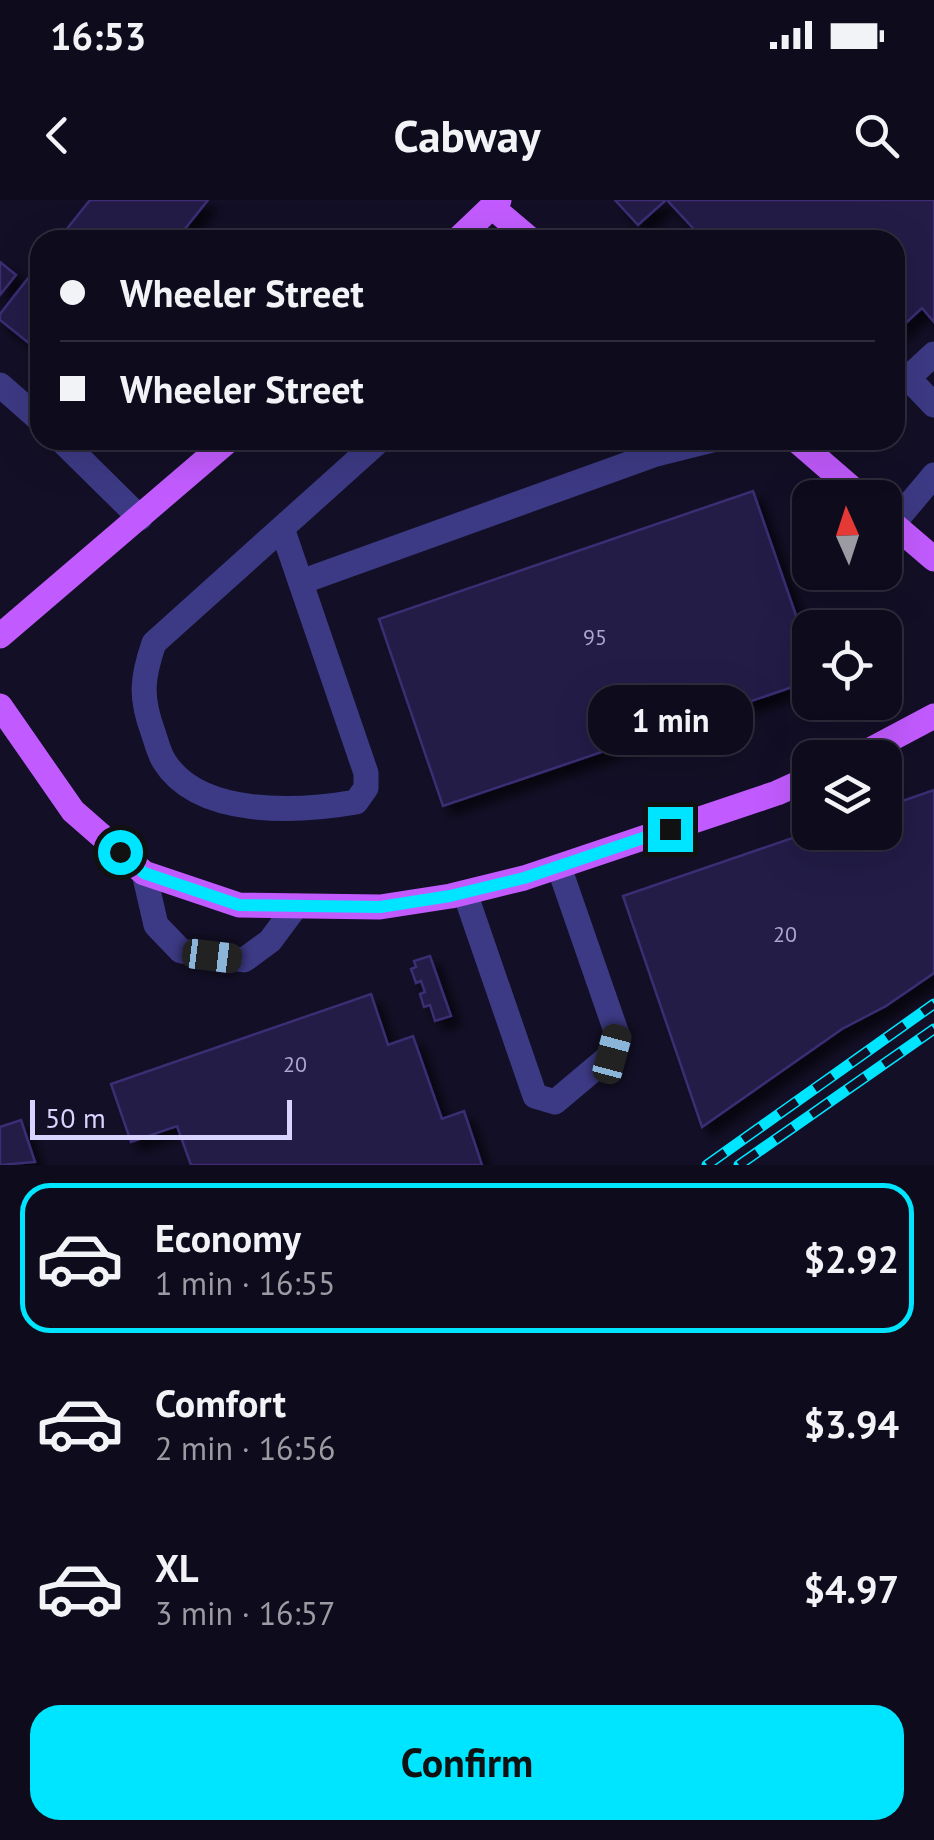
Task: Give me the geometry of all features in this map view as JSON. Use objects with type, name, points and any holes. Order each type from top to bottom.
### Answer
[{"type":"main road","points":[[465,230],[492,202],[521,230]]},
{"type":"main road","points":[[0,636],[217,450]]},
{"type":"main road","points":[[808,450],[842,480]]},
{"type":"main road","points":[[902,531],[934,559]]},
{"type":"main road","points":[[0,706],[72,811],[144,873],[239,905],[380,907],[465,893],[560,867],[792,786]]},
{"type":"main road","points":[[889,740],[934,716]]},
{"type":"lane","points":[[934,354],[908,378],[934,405]]},
{"type":"lane","points":[[0,384],[30,411]]},
{"type":"lane","points":[[71,450],[140,518]]},
{"type":"lane","points":[[282,528],[366,773],[366,788],[356,802],[327,807],[232,806],[194,791],[164,762],[146,714],[142,678],[154,643],[282,528],[369,450]]},
{"type":"lane","points":[[301,582],[639,450]]},
{"type":"lane","points":[[902,507],[934,475]]},
{"type":"lane","points":[[465,893],[535,1096],[555,1102],[612,1054],[618,1034],[560,867]]},
{"type":"lane","points":[[144,873],[156,924],[181,951],[244,960],[270,941],[296,906]]},
{"type":"building","points":[[90,200],[208,200],[184,230],[66,230]]},
{"type":"building","points":[[615,200],[666,200],[638,225]]},
{"type":"building","points":[[667,200],[934,200],[934,322],[922,308],[905,324],[905,230],[695,230]]},
{"type":"building","points":[[0,262],[16,275],[0,295]]},
{"type":"building","points":[[30,276],[30,344],[0,320],[0,314]]},
{"type":"building","points":[[753,491],[794,610],[792,687],[443,806],[379,619]]},
{"type":"building","points":[[934,790],[934,973],[886,1006],[842,1029],[702,1127],[623,896],[792,838],[792,850],[902,850],[902,801]]},
{"type":"building","points":[[430,956],[451,1016],[435,1021],[430,1005],[424,1007],[420,994],[425,992],[421,981],[416,983],[411,969],[416,967],[414,961]]},
{"type":"building","points":[[371,994],[388,1045],[413,1036],[442,1119],[464,1111],[482,1165],[191,1165],[177,1126],[131,1142],[111,1084]]},
{"type":"building","points":[[21,1120],[35,1162],[0,1165],[0,1127]]},
{"type":"railway","points":[[707,1165],[934,1004]]},
{"type":"railway","points":[[739,1165],[934,1029]]},
{"type":"route","points":[[120,852],[144,873],[239,905],[380,907],[450,896],[524,878],[670,829]]}]
